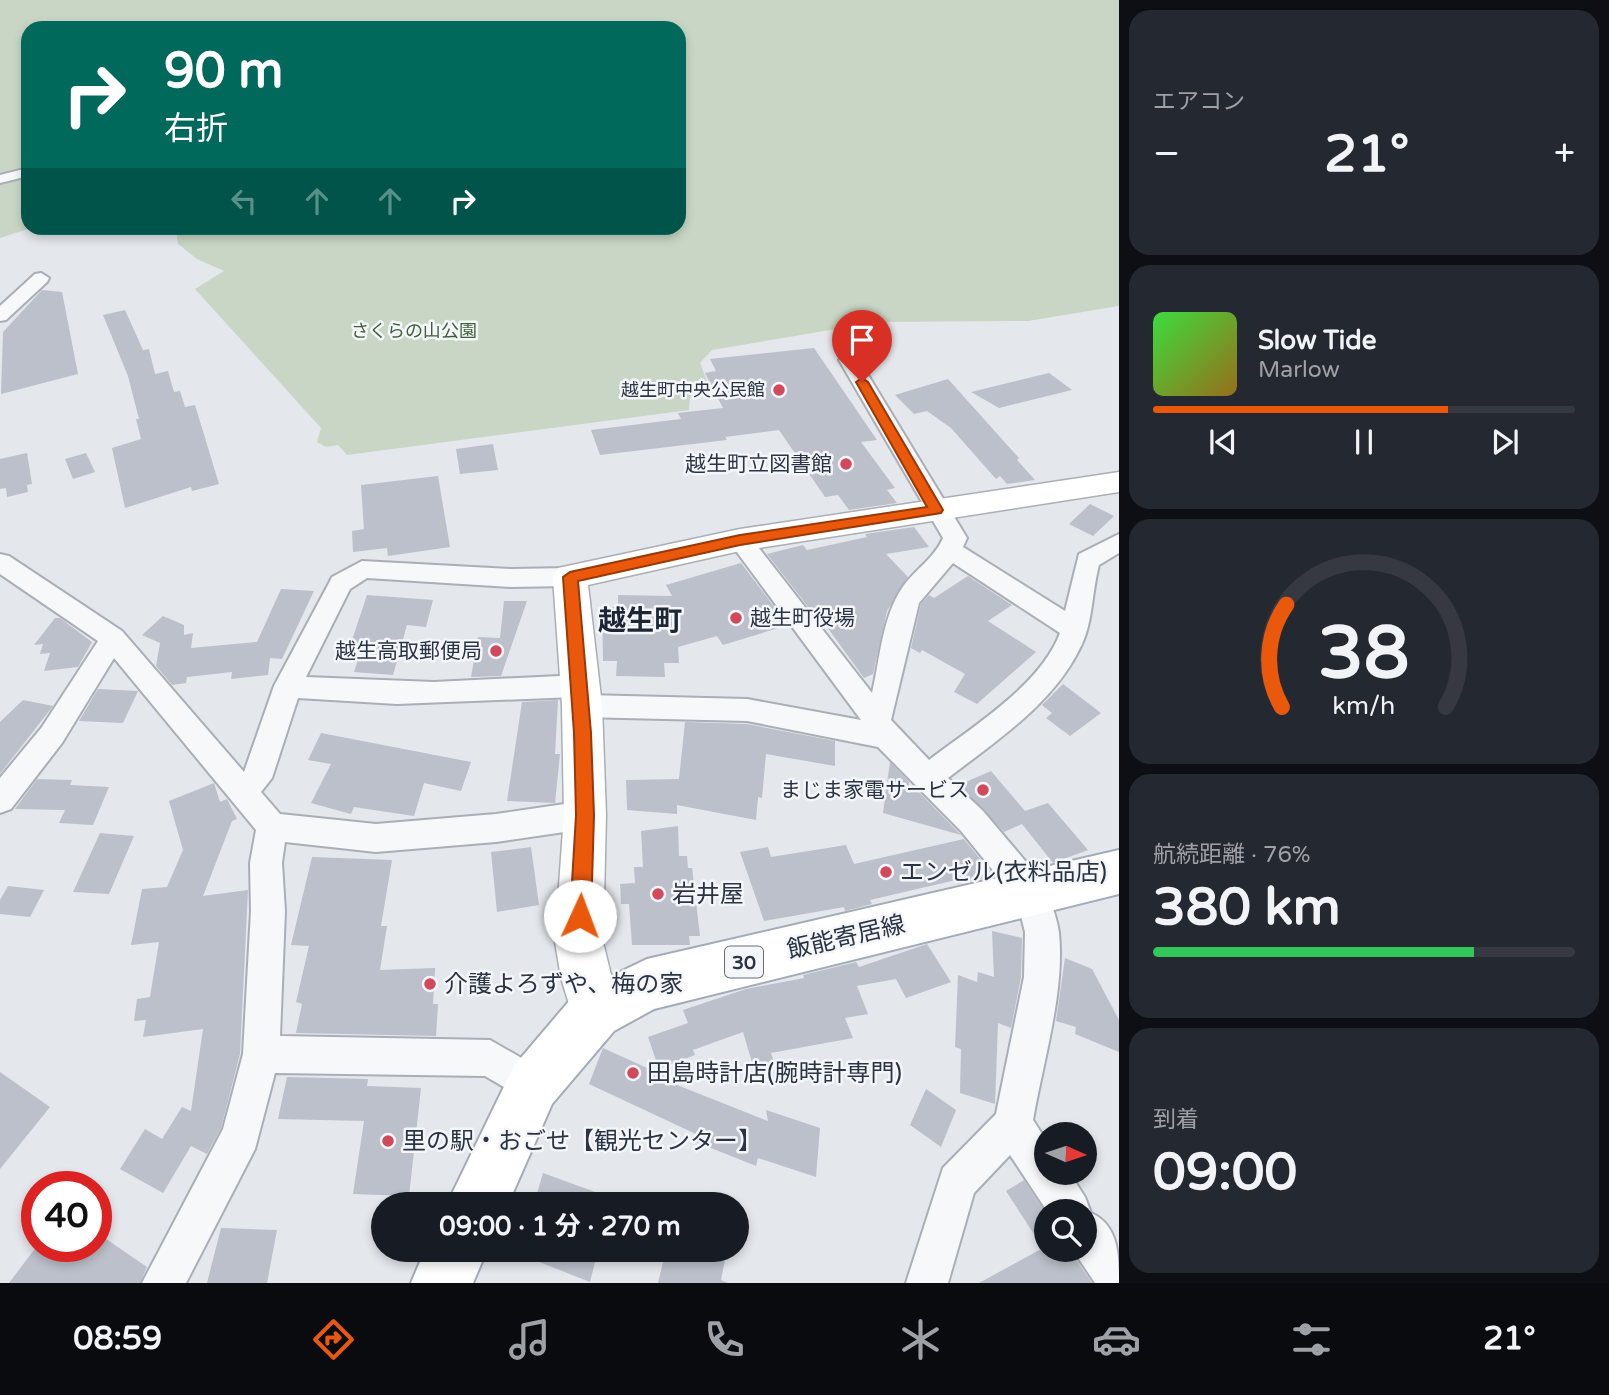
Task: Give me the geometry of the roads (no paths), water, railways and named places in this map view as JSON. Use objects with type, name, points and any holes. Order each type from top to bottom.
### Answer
[{"type":"main road","name":"飯能寄居線","points":[[483,1192],[533,1085],[596,1012],[647,985],[1119,872]]},
{"type":"main road","points":[[442,1283],[451,1262]]},
{"type":"street","points":[[0,179],[21,174]]},
{"type":"street","points":[[0,316],[41,278]]},
{"type":"street","points":[[849,360],[955,538],[951,551],[907,600],[882,729]]},
{"type":"street","points":[[243,791],[257,778],[288,686],[341,583],[362,570],[511,578],[570,577],[740,540],[1119,482]]},
{"type":"street","points":[[740,540],[882,729],[972,821],[1031,893],[1042,932],[1041,977],[1013,1124],[957,1182],[927,1283]]},
{"type":"street","points":[[927,778],[1021,703],[1061,659],[1070,642],[1088,560],[1119,542]]},
{"type":"street","points":[[951,551],[1072,628]]},
{"type":"street","points":[[0,562],[113,638],[272,827],[376,838],[496,828],[585,815]]},
{"type":"street","points":[[570,577],[581,696],[585,815],[579,942],[584,978],[596,1012]]},
{"type":"street","points":[[0,800],[52,735],[113,638]]},
{"type":"street","points":[[288,686],[335,692],[492,692],[581,696],[747,710],[882,729]]},
{"type":"street","points":[[163,1283],[241,1135],[261,1054],[268,911],[267,863],[272,827]]},
{"type":"street","points":[[261,1054],[490,1058],[533,1085]]},
{"type":"street","points":[[1013,1124],[1063,1199]]},
{"type":"street","points":[[1097,1249],[1119,1282]]},
{"type":"place","name":"越生町中央公民館","points":[[779,390]]},
{"type":"place","name":"越生町立図書館","points":[[846,464]]},
{"type":"place","name":"越生町役場","points":[[736,618]]},
{"type":"place","name":"越生高取郵便局","points":[[496,651]]},
{"type":"place","name":"まじま家電サービス","points":[[983,790]]},
{"type":"place","name":"エンゼル(衣料品店)","points":[[886,872]]},
{"type":"place","name":"岩井屋","points":[[658,894]]},
{"type":"place","name":"介護よろずや、梅の家","points":[[430,984]]},
{"type":"place","name":"田島時計店(腕時計専門)","points":[[633,1073]]},
{"type":"place","name":"里の駅・おごせ【観光センター】","points":[[388,1141]]},
{"type":"district","name":"越生町","points":[[640,620]]},
{"type":"park label","name":"さくらの山公園","points":[[414,331]]}]
